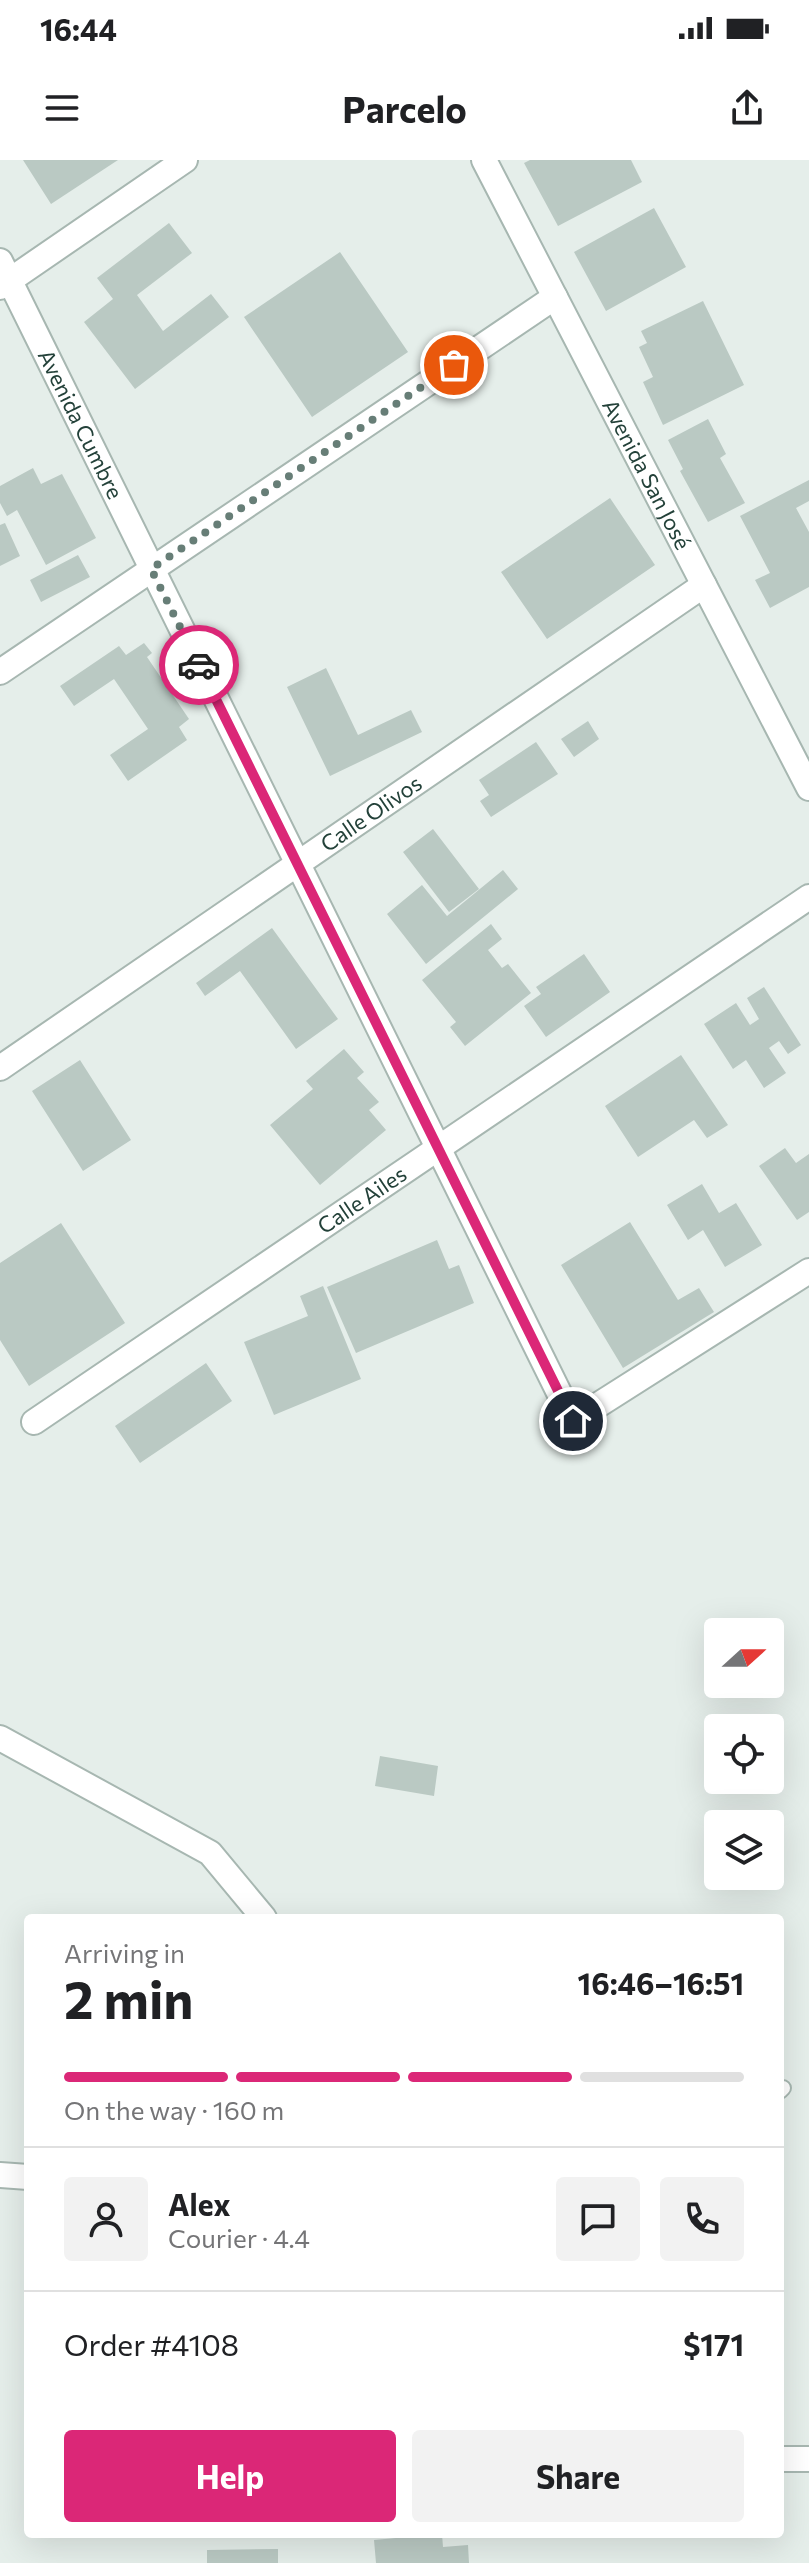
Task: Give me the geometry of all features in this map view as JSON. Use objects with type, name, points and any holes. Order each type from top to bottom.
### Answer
[{"type":"street","name":"Avenida Cumbre","points":[[185,160],[3,276],[573,1421],[809,1271]]},
{"type":"street","name":"Avenida San José","points":[[484,160],[809,788]]},
{"type":"street","points":[[0,672],[555,297]]},
{"type":"street","name":"Calle Olivos","points":[[0,1068],[704,585]]},
{"type":"street","name":"Calle Ailes","points":[[34,1422],[809,897]]},
{"type":"street","points":[[0,1738],[210,1853],[261,1914]]},
{"type":"street","points":[[0,2175],[24,2177]]},
{"type":"street","points":[[784,2459],[809,2459]]},
{"type":"building","points":[[23,160],[118,160],[51,204]]},
{"type":"building","points":[[530,160],[631,160],[642,182],[558,226],[524,163]]},
{"type":"building","points":[[654,208],[686,267],[606,311],[574,252]]},
{"type":"building","points":[[169,223],[192,253],[137,295],[163,331],[211,294],[229,317],[135,389],[84,322],[113,299],[97,278]]},
{"type":"building","points":[[340,252],[408,352],[312,417],[244,317]]},
{"type":"building","points":[[703,301],[744,385],[663,425],[643,382],[653,377],[639,347],[647,343],[641,331]]},
{"type":"building","points":[[708,419],[726,454],[720,458],[745,503],[708,522],[680,471],[683,469],[668,440]]},
{"type":"building","points":[[33,468],[41,484],[62,474],[96,538],[46,565],[17,510],[7,516],[0,503],[0,486]]},
{"type":"building","points":[[809,480],[809,501],[796,508],[809,532],[809,587],[770,608],[755,580],[770,573],[740,516]]},
{"type":"building","points":[[610,498],[655,565],[547,639],[501,572]]},
{"type":"building","points":[[5,523],[20,556],[0,566],[0,525]]},
{"type":"building","points":[[78,555],[90,577],[41,602],[30,580]]},
{"type":"building","points":[[144,643],[152,653],[147,657],[189,719],[179,727],[187,740],[128,781],[110,755],[148,729],[114,679],[74,706],[60,686],[119,646],[126,655]]},
{"type":"building","points":[[326,668],[358,735],[411,710],[422,732],[330,776],[287,687]]},
{"type":"building","points":[[588,721],[599,739],[574,757],[561,739]]},
{"type":"building","points":[[536,742],[558,774],[491,817],[480,801],[489,795],[479,780]]},
{"type":"building","points":[[433,829],[479,889],[449,912],[403,852]]},
{"type":"building","points":[[503,870],[518,889],[426,964],[387,914],[422,885],[447,916]]},
{"type":"building","points":[[491,924],[502,939],[488,950],[502,968],[508,964],[531,993],[465,1046],[450,1027],[456,1022],[422,980]]},
{"type":"building","points":[[272,928],[338,1019],[296,1049],[240,971],[205,996],[196,983]]},
{"type":"building","points":[[584,954],[610,992],[546,1037],[524,1006],[541,994],[536,987]]},
{"type":"building","points":[[764,987],[801,1045],[788,1054],[779,1041],[769,1048],[786,1073],[764,1088],[746,1060],[733,1069],[704,1024],[736,1003],[750,1025],[759,1019],[747,998]]},
{"type":"building","points":[[344,1049],[364,1072],[357,1078],[379,1102],[369,1110],[386,1130],[320,1185],[270,1125],[313,1089],[306,1081]]},
{"type":"building","points":[[681,1055],[728,1125],[707,1138],[694,1120],[638,1157],[605,1106]]},
{"type":"building","points":[[80,1060],[131,1140],[83,1171],[32,1091]]},
{"type":"building","points":[[785,1148],[796,1163],[809,1154],[809,1212],[797,1220],[759,1166]]},
{"type":"building","points":[[702,1184],[719,1213],[736,1203],[762,1245],[725,1267],[703,1230],[688,1240],[667,1205]]},
{"type":"building","points":[[630,1222],[678,1300],[699,1288],[714,1312],[623,1368],[561,1265]]},
{"type":"building","points":[[61,1223],[125,1323],[29,1386],[0,1340],[0,1263]]},
{"type":"building","points":[[437,1240],[449,1269],[459,1265],[474,1303],[356,1353],[327,1287]]},
{"type":"building","points":[[323,1286],[361,1379],[274,1415],[244,1342],[308,1316],[300,1296]]},
{"type":"building","points":[[206,1363],[232,1401],[140,1463],[115,1426]]},
{"type":"building","points":[[380,1756],[438,1766],[434,1796],[375,1786]]},
{"type":"building","points":[[442,2538],[443,2547],[468,2545],[469,2563],[376,2563],[374,2540]]},
{"type":"building","points":[[278,2549],[278,2563],[207,2563],[207,2550]]},
{"type":"way so far","points":[[199,665],[151,569],[454,365]]},
{"type":"route","points":[[199,665],[573,1421]]}]
